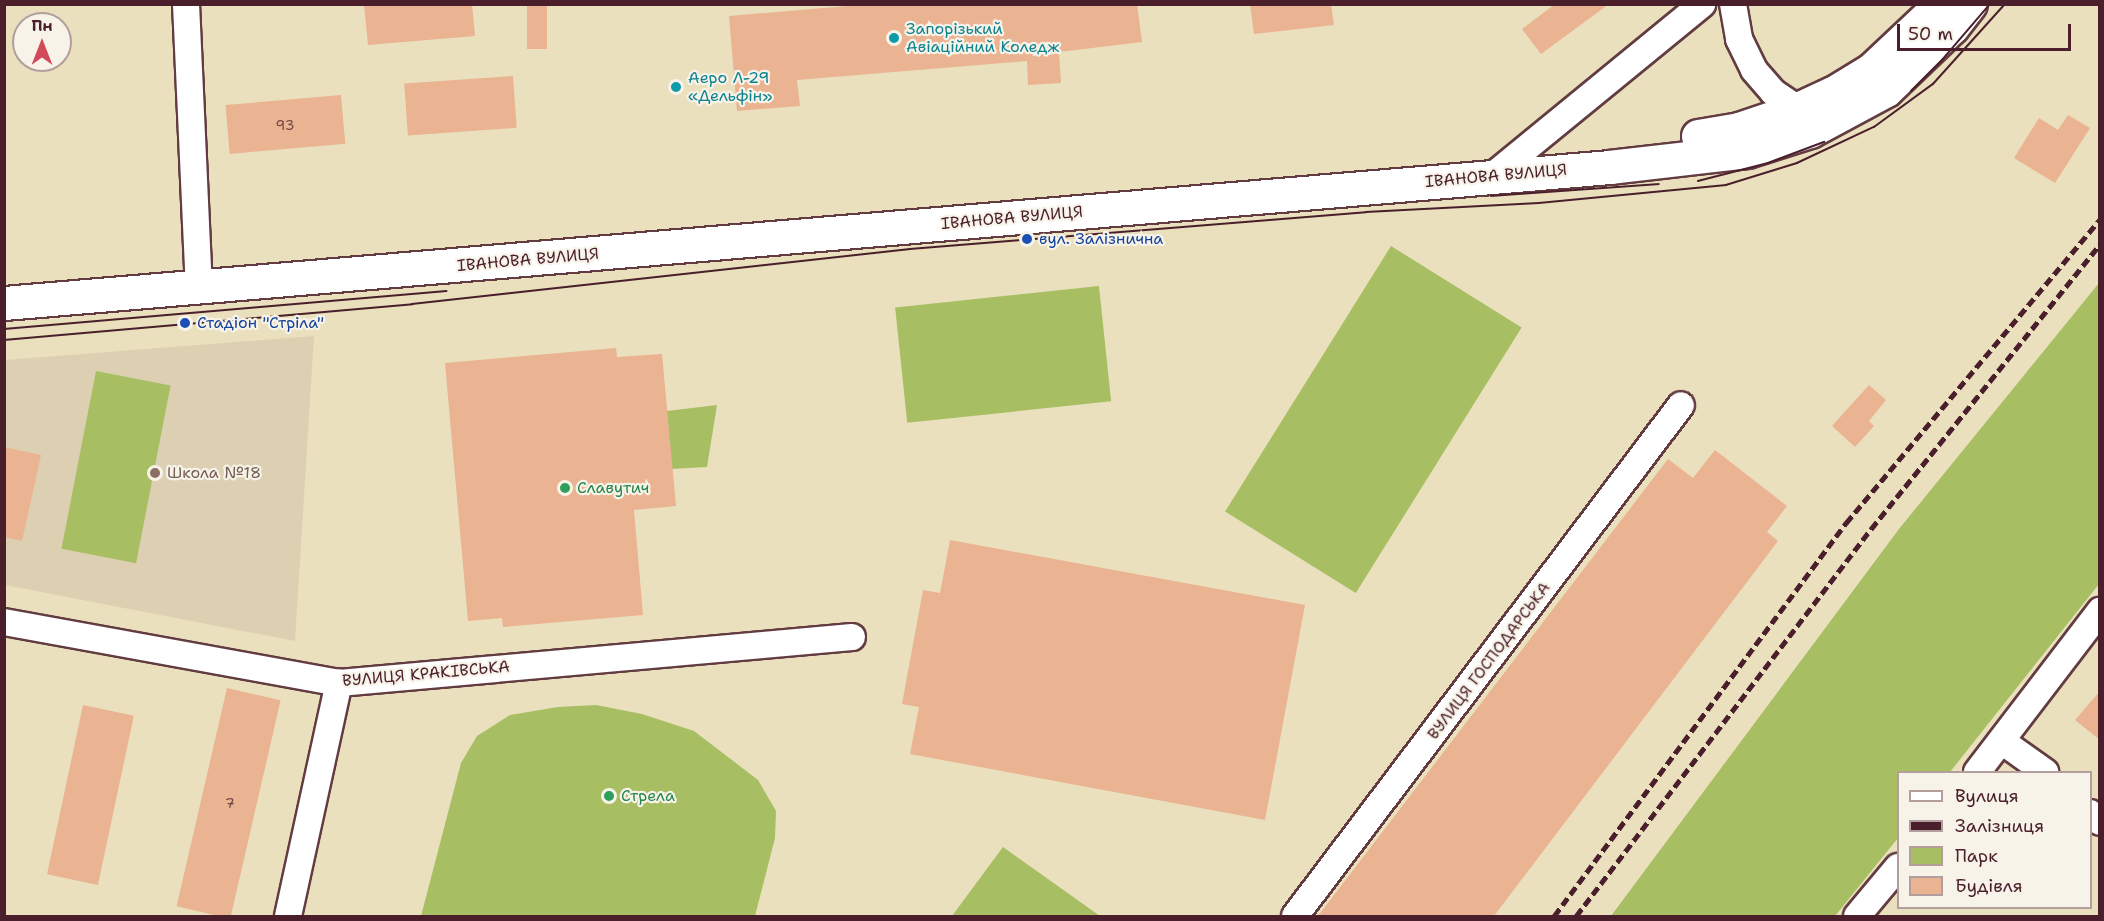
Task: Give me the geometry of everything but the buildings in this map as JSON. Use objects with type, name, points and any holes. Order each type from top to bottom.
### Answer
[{"type":"main road","name":"ІВАНОВА ВУЛИЦЯ","points":[[4,303],[199,277],[588,236],[1686,138],[1739,129],[1798,110],[1833,93],[1871,70],[1941,4]]},
{"type":"main road","name":"ІВАНОВА ВУЛИЦЯ","points":[[4,283],[199,277],[1491,177],[1690,159],[1747,151],[1810,132],[1886,90],[1952,27],[1970,4]]},
{"type":"street","points":[[186,4],[199,277]]},
{"type":"street","points":[[1491,177],[1702,4]]},
{"type":"street","points":[[1733,4],[1739,39],[1754,70],[1773,92],[1798,110]]},
{"type":"street","name":"ВУЛИЦЯ ГОСПОДАРСЬКА","points":[[1295,916],[1681,405]]},
{"type":"street","name":"ВУЛИЦЯ КРАКІВСЬКА","points":[[4,622],[339,682],[852,636]]},
{"type":"street","points":[[1978,771],[2095,627]]},
{"type":"street","points":[[288,916],[339,682]]},
{"type":"street","points":[[2003,742],[2044,771]]},
{"type":"street","points":[[1857,916],[1897,869]]},
{"type":"shaded area","name":"Школа №18","points":[[314,336],[295,641],[5,585],[5,360]]},
{"type":"green space","points":[[1391,246],[1522,328],[1356,593],[1225,511]]},
{"type":"green space","points":[[2099,283],[2099,584],[1951,771],[1897,771],[1897,839],[1835,916],[1611,916],[1899,529]]},
{"type":"green space","points":[[1099,286],[1111,401],[907,423],[895,307]]},
{"type":"green space","points":[[96,371],[171,386],[136,563],[61,549]]},
{"type":"green space","points":[[717,405],[707,467],[670,469],[667,411]]},
{"type":"green space","name":"Стрела","points":[[596,705],[642,714],[694,731],[758,780],[776,811],[775,838],[755,916],[421,916],[461,763],[477,736],[510,715],[558,707]]},
{"type":"green space","points":[[1003,847],[1100,916],[952,916]]},
{"type":"tram line","points":[[1911,91],[1943,59],[1990,4]]},
{"type":"tram line","points":[[4,340],[412,304],[910,249],[1366,212],[1539,203],[1726,185],[1797,163],[1874,127],[1933,84],[2005,4]]},
{"type":"tram line","points":[[1698,181],[1768,163],[1824,142]]},
{"type":"tram line","points":[[1491,196],[1659,184]]},
{"type":"tram line","points":[[4,329],[446,291]]},
{"type":"railway","points":[[1554,916],[1846,523],[2100,219]]},
{"type":"railway","points":[[1576,916],[1871,529],[2100,244]]},
{"type":"place","name":"Запорізький Авіаційний Коледж","points":[[894,38]]},
{"type":"place","name":"Аеро Л-29 «Дельфін»","points":[[676,87]]},
{"type":"place","name":"вул. Залізнична","points":[[1027,239]]},
{"type":"place","name":"Стадіон \"Стріла\"","points":[[185,323]]},
{"type":"place","name":"Школа №18","points":[[155,473]]},
{"type":"place","name":"Славутич","points":[[565,488]]},
{"type":"place","name":"Стрела","points":[[609,796]]}]
